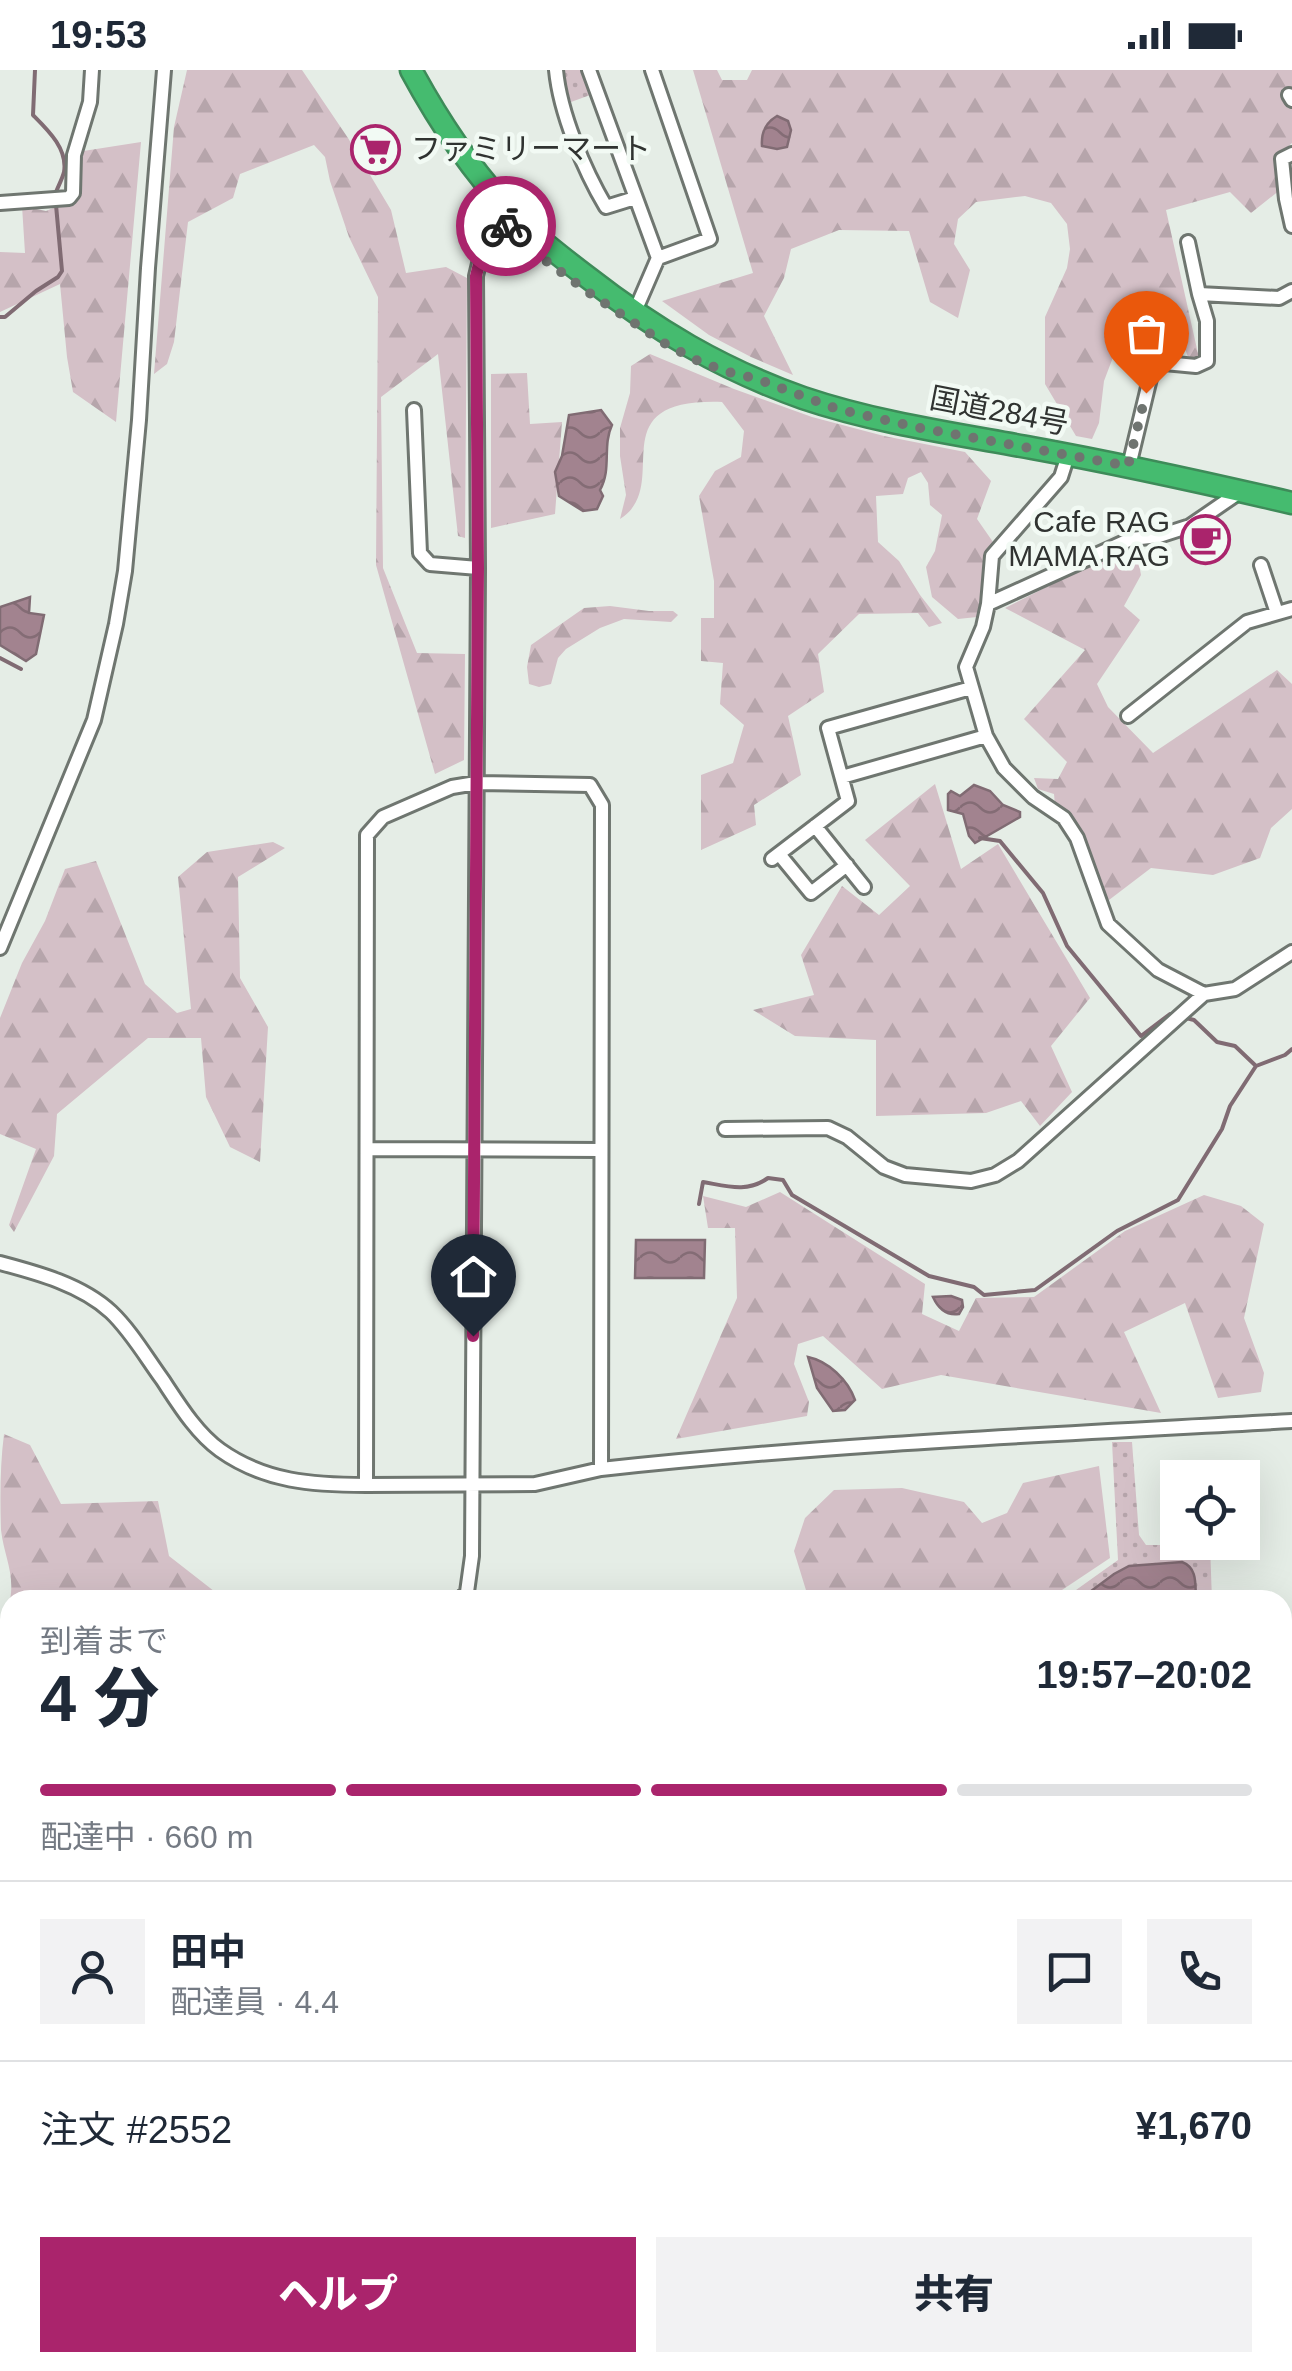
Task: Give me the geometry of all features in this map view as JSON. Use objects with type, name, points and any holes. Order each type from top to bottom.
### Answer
[{"type":"highway","name":"国道284号","points":[[395,70],[464,178],[506,217],[670,337],[757,379],[837,409],[1128,466],[1292,503]]},
{"type":"highway","name":"国道284号","points":[[411,70],[506,217],[534,252],[667,345],[728,372],[757,379]]},
{"type":"street","points":[[0,203],[69,198],[73,192],[74,155],[90,102],[92,70]]},
{"type":"street","points":[[0,948],[94,720],[116,624],[136,458],[164,70]]},
{"type":"street","points":[[556,70],[572,131],[596,191],[606,206],[635,198]]},
{"type":"street","points":[[652,70],[710,239],[658,258]]},
{"type":"street","points":[[593,71],[658,258],[639,302],[630,310]]},
{"type":"street","points":[[1292,154],[1282,159],[1292,226]]},
{"type":"street","points":[[467,1590],[473,1484],[476,276],[482,252],[506,217]]},
{"type":"street","points":[[1128,466],[1154,362],[1196,366],[1206,361],[1207,321],[1188,242]]},
{"type":"street","points":[[1198,294],[1279,298],[1292,291]]},
{"type":"street","points":[[414,410],[420,554],[430,564],[478,568]]},
{"type":"street","points":[[1068,455],[1061,477],[992,556],[983,627],[966,667],[971,688],[986,736],[1004,768],[1033,797],[1064,818],[1077,838],[1108,924],[1158,970],[1204,994]]},
{"type":"street","points":[[988,604],[1131,539],[1159,536],[1190,526],[1241,492]]},
{"type":"street","points":[[1261,565],[1276,613]]},
{"type":"street","points":[[1128,716],[1247,622],[1292,608]]},
{"type":"street","points":[[846,865],[811,894],[775,857],[848,801],[828,728],[971,688]]},
{"type":"street","points":[[842,777],[986,736]]},
{"type":"street","points":[[366,1485],[367,834],[383,817],[452,787],[476,783],[590,785],[602,806],[601,1469]]},
{"type":"street","points":[[816,826],[864,887]]},
{"type":"street","points":[[725,1129],[828,1128],[848,1138],[884,1167],[905,1176],[971,1181],[995,1175],[1018,1161],[1204,994],[1235,989],[1292,952]]},
{"type":"street","points":[[368,1150],[601,1150]]},
{"type":"street","points":[[0,1263],[44,1275],[109,1310],[179,1405],[218,1448],[247,1466],[278,1478],[314,1485],[535,1484],[601,1469],[693,1459],[956,1438],[1292,1421]]},
{"type":"green space","points":[[187,70],[302,70],[391,210],[406,273],[446,267],[467,278],[465,538],[458,536],[438,354],[381,397],[383,568],[417,653],[465,654],[464,760],[435,774],[376,565],[378,297],[349,237],[325,157],[314,145],[240,174],[233,198],[188,222],[174,342],[167,364],[154,374],[174,127]]},
{"type":"green space","points":[[561,70],[585,70],[593,94],[571,102]]},
{"type":"green space","points":[[693,70],[717,70],[722,80],[747,80],[752,70],[1292,70],[1292,143],[1278,155],[1280,190],[1251,213],[1230,192],[1166,210],[1201,367],[1188,357],[1176,324],[1126,323],[1104,381],[1099,423],[1092,439],[1076,436],[1045,384],[1045,317],[1067,268],[1070,249],[1067,224],[1051,203],[1025,196],[976,202],[958,219],[954,244],[970,270],[958,318],[930,302],[909,231],[839,230],[791,249],[784,278],[764,316],[793,375],[709,335],[662,301],[753,273]]},
{"type":"green space","points":[[141,142],[116,422],[73,392],[60,284],[0,312],[0,252],[25,253],[22,206],[46,211],[77,198],[77,152]]},
{"type":"green space","points":[[650,354],[812,417],[965,452],[991,481],[977,519],[993,542],[977,617],[958,619],[932,597],[926,567],[935,551],[942,515],[930,505],[928,483],[921,472],[908,478],[903,494],[876,496],[878,542],[899,561],[942,623],[929,627],[918,613],[859,614],[818,654],[824,692],[788,716],[801,775],[754,805],[756,825],[701,850],[701,775],[733,763],[744,725],[720,704],[723,663],[701,661],[701,618],[714,618],[714,581],[699,496],[715,471],[741,457],[744,431],[722,402],[683,404],[660,414],[648,428],[635,504],[620,519],[626,495],[620,428],[630,393],[631,366]]},
{"type":"green space","points":[[527,373],[530,424],[562,422],[555,514],[491,528],[491,374]]},
{"type":"green space","points":[[1135,542],[1141,575],[1124,606],[1140,620],[1097,684],[1108,707],[1153,753],[1277,670],[1292,684],[1292,809],[1271,828],[1260,858],[1213,875],[1151,868],[1109,900],[1055,805],[1054,794],[1038,789],[1034,778],[1058,779],[1067,762],[1024,719],[1085,650],[1005,608]]},
{"type":"green space","points":[[584,608],[673,611],[678,615],[671,622],[624,619],[600,628],[558,658],[551,684],[529,684],[531,645]]},
{"type":"green space","points":[[935,784],[961,869],[998,844],[1090,998],[1051,1046],[1072,1092],[1040,1126],[1021,1101],[986,1113],[876,1116],[876,1040],[795,1036],[753,1010],[814,995],[801,955],[842,886],[879,915],[910,886],[865,840]]},
{"type":"green space","points":[[273,842],[285,848],[238,877],[240,978],[268,1027],[260,1162],[230,1147],[206,1097],[201,1038],[148,1038],[57,1114],[54,1156],[14,1232],[9,1225],[36,1149],[0,1134],[0,1018],[65,869],[96,861],[145,984],[177,1013],[191,1009],[178,877],[207,852]]},
{"type":"green space","points":[[780,1192],[925,1284],[922,1314],[959,1331],[976,1298],[1034,1297],[1125,1231],[1204,1195],[1241,1206],[1264,1224],[1244,1318],[1264,1373],[1261,1392],[1218,1398],[1185,1303],[1124,1332],[1161,1413],[941,1375],[882,1389],[823,1336],[798,1344],[794,1364],[809,1402],[807,1416],[676,1439],[737,1298],[735,1228],[708,1228],[703,1196],[746,1207]]},
{"type":"green space","points":[[4,1434],[30,1445],[61,1504],[158,1501],[169,1556],[213,1590],[11,1590],[1,1530]]},
{"type":"green space","points":[[1112,1442],[1132,1442],[1139,1535],[1146,1545],[1160,1545],[1160,1560],[1211,1560],[1212,1590],[1076,1590],[1118,1560]]},
{"type":"green space","points":[[1099,1466],[1110,1558],[1062,1590],[806,1590],[794,1551],[805,1518],[834,1490],[902,1488],[964,1502],[982,1523],[1007,1513],[1023,1483]]},
{"type":"water","points":[[777,116],[788,121],[791,130],[787,147],[762,146],[765,129]]},
{"type":"water","points":[[601,410],[612,425],[600,490],[603,496],[597,509],[583,511],[559,496],[555,472],[569,415]]},
{"type":"water","points":[[30,597],[29,613],[44,615],[36,654],[26,661],[0,645],[0,607]]},
{"type":"water","points":[[974,785],[1020,812],[1020,817],[975,843],[963,814],[948,810],[951,791],[960,796]]},
{"type":"water","points":[[636,1240],[705,1240],[704,1278],[635,1278]]},
{"type":"water","points":[[933,1297],[962,1300],[959,1314],[943,1310]]},
{"type":"water","points":[[808,1357],[830,1367],[848,1385],[855,1400],[845,1410],[833,1411],[817,1388]]},
{"type":"water","points":[[1182,1562],[1193,1573],[1195,1590],[1092,1590],[1129,1566]]},
{"type":"waterway","points":[[35,70],[33,115],[56,140],[63,156],[63,175],[55,195]]},
{"type":"waterway","points":[[0,317],[62,271],[56,205]]},
{"type":"waterway","points":[[0,658],[21,669]]},
{"type":"waterway","points":[[980,838],[1000,841],[1043,893],[1067,946],[1141,1036],[1170,1014],[1177,1015]]},
{"type":"waterway","points":[[1186,1018],[1194,1020],[1217,1042],[1235,1046],[1256,1066]]},
{"type":"waterway","points":[[699,1204],[703,1182],[737,1187],[752,1186],[768,1178],[783,1180],[792,1195],[929,1276],[974,1287],[984,1295],[1035,1290],[1117,1231],[1178,1200],[1256,1066],[1292,1049]]},
{"type":"way so far","points":[[506,226],[588,292],[667,345],[700,362],[837,409],[1128,466],[1146,393]]},
{"type":"place","name":"ファミリーマート","points":[[376,149]]},
{"type":"place","name":"Cafe RAG MAMA RAG","points":[[1205,539]]},
{"type":"route","points":[[473,1336],[476,276],[482,252],[502,223],[506,226]]}]
